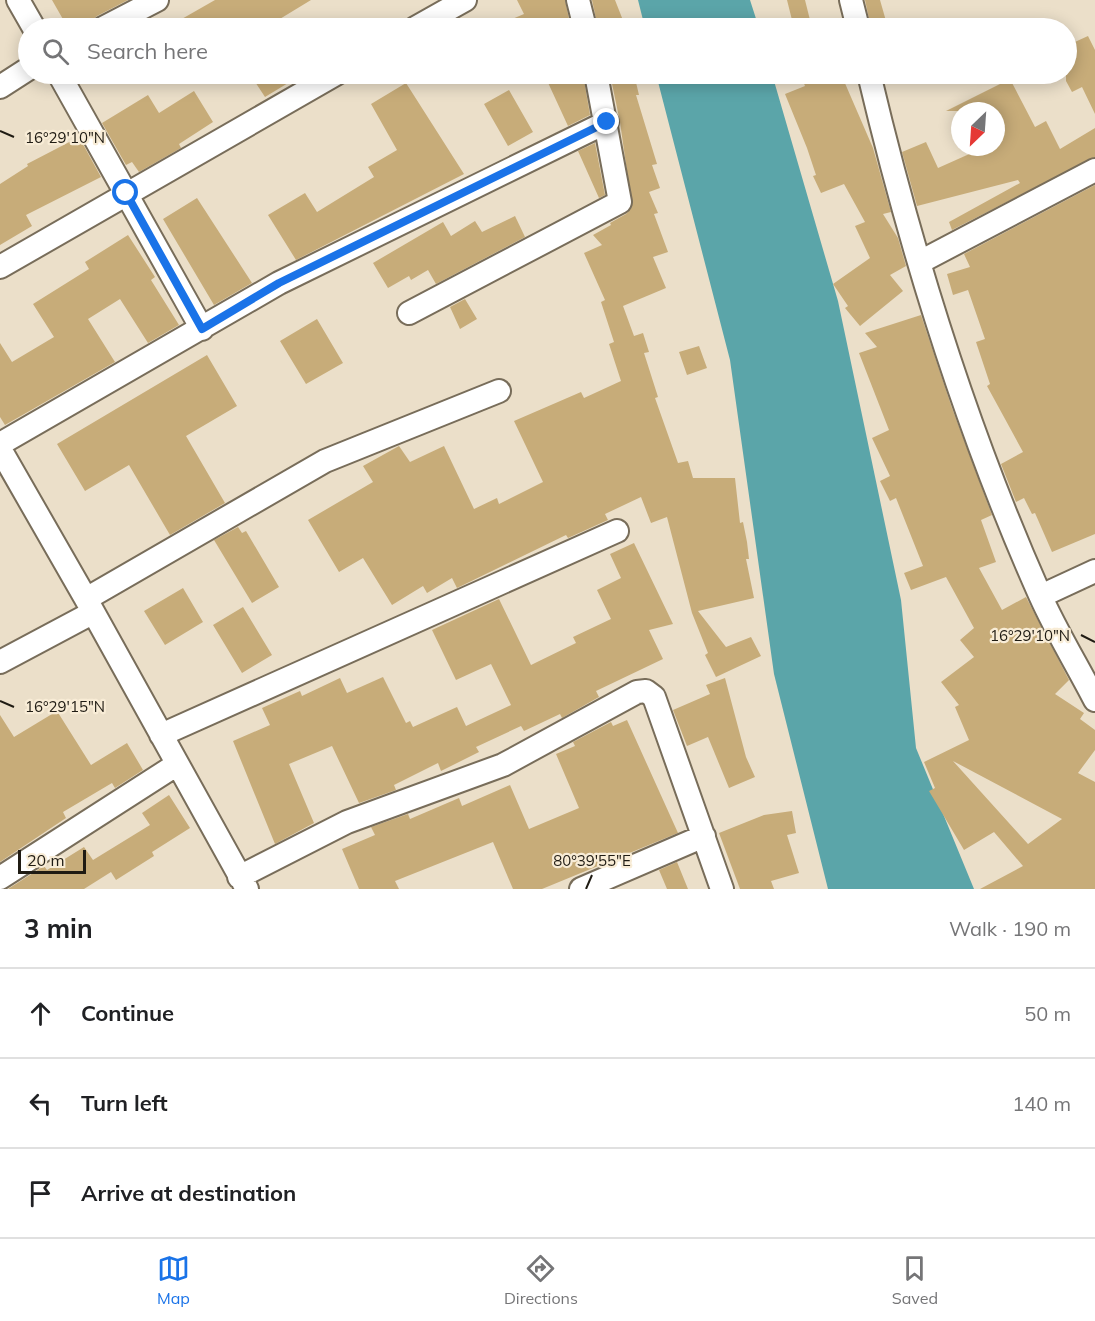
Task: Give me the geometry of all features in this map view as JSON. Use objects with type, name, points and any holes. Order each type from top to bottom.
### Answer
[{"type":"street","points":[[18,0],[28,18]]},
{"type":"street","points":[[122,18],[157,0]]},
{"type":"street","points":[[433,18],[465,0]]},
{"type":"street","points":[[578,0],[582,18]]},
{"type":"street","points":[[851,0],[856,18]]},
{"type":"street","points":[[0,87],[18,75]]},
{"type":"street","points":[[65,84],[202,329]]},
{"type":"street","points":[[0,267],[318,84]]},
{"type":"street","points":[[409,313],[620,202],[598,84]]},
{"type":"street","points":[[872,84],[920,262],[978,445],[1041,596],[1095,700]]},
{"type":"street","points":[[607,122],[279,283],[0,447],[243,883],[347,822],[503,765],[637,693],[646,691],[654,697],[722,889]]},
{"type":"street","points":[[920,262],[1095,170]]},
{"type":"street","points":[[0,662],[325,461],[499,391]]},
{"type":"street","points":[[161,735],[617,531]]},
{"type":"street","points":[[1041,596],[1095,571]]},
{"type":"street","points":[[0,878],[176,765]]},
{"type":"street","points":[[581,889],[704,836]]},
{"type":"water","points":[[638,0],[750,0],[756,18],[642,18]]},
{"type":"water","points":[[659,84],[775,84],[838,301],[901,600],[916,748],[974,889],[828,889],[774,674],[730,360]]},
{"type":"building","points":[[52,0],[128,0],[94,18],[62,18]]},
{"type":"building","points":[[215,0],[311,0],[281,18],[184,18]]},
{"type":"building","points":[[517,0],[565,0],[569,18],[515,18],[524,14]]},
{"type":"building","points":[[592,0],[615,0],[622,18],[596,18]]},
{"type":"building","points":[[787,0],[805,0],[810,18],[792,18]]},
{"type":"building","points":[[865,0],[880,0],[885,18],[869,18]]},
{"type":"building","points":[[1088,36],[1095,50],[1095,114],[1082,87],[1072,92],[1068,84],[1077,84],[1077,41]]},
{"type":"building","points":[[257,84],[286,84],[265,97]]},
{"type":"building","points":[[407,84],[464,174],[296,260],[268,215],[305,193],[317,212],[374,177],[368,167],[397,150],[371,104]]},
{"type":"building","points":[[549,84],[585,84],[590,115],[568,126]]},
{"type":"building","points":[[612,84],[636,84],[639,95],[636,95],[657,164],[652,165],[660,188],[649,192],[658,213],[654,214],[668,252],[653,257],[666,288],[623,306],[634,336],[643,333],[649,352],[644,353],[658,397],[655,398],[678,463],[688,461],[693,478],[735,478],[740,523],[743,522],[747,542],[749,559],[746,559],[754,598],[698,611],[726,647],[751,637],[761,656],[716,677],[705,655],[708,653],[692,613],[667,517],[651,523],[641,497],[605,514],[608,520],[568,538],[566,535],[457,588],[452,578],[427,593],[423,586],[392,605],[363,558],[339,572],[308,520],[373,482],[363,466],[399,446],[410,462],[444,446],[474,509],[497,498],[499,504],[543,482],[514,421],[581,392],[584,398],[621,381],[609,344],[614,342],[601,302],[605,300],[584,253],[602,245],[593,235],[611,225],[610,223],[626,214],[632,207]]},
{"type":"building","points":[[804,84],[845,84],[873,148],[891,212],[883,214],[898,238],[906,266],[890,275],[903,291],[860,326],[845,308],[848,306],[833,284],[870,258],[855,226],[865,222],[844,184],[821,193],[813,176],[816,175],[807,148],[785,94],[805,86]]},
{"type":"building","points":[[1000,84],[1013,84],[1035,127],[1046,121],[1060,149],[1095,128],[1095,157],[952,230],[949,222],[1020,183],[1018,180],[917,206],[902,152],[926,142],[938,168],[965,156],[1005,156],[1005,102],[964,102]]},
{"type":"building","points":[[509,90],[533,132],[508,146],[484,104]]},
{"type":"building","points":[[194,91],[213,122],[179,144],[181,148],[139,172],[132,162],[126,165],[102,123],[148,95],[159,113]]},
{"type":"building","points":[[79,137],[101,177],[26,215],[32,226],[0,245],[0,184],[28,166],[27,164]]},
{"type":"building","points":[[595,143],[605,195],[599,198],[578,151]]},
{"type":"building","points":[[1095,185],[1095,534],[1052,552],[1035,513],[1032,514],[1024,498],[1016,502],[1001,464],[1023,452],[987,386],[990,384],[976,342],[985,339],[968,290],[953,295],[947,274],[970,267],[964,254]]},
{"type":"building","points":[[197,198],[252,283],[214,305],[163,219]]},
{"type":"building","points":[[515,216],[525,237],[436,284],[428,270],[411,280],[409,276],[388,288],[373,263],[443,222],[451,236],[475,221],[482,232]]},
{"type":"building","points":[[128,235],[155,277],[151,280],[179,325],[148,343],[120,299],[88,319],[115,362],[5,425],[0,417],[0,343],[12,362],[54,337],[33,304],[89,269],[85,262]]},
{"type":"building","points":[[465,299],[477,319],[460,329],[450,307]]},
{"type":"building","points":[[921,315],[952,408],[992,515],[981,520],[996,562],[979,568],[1002,610],[1026,597],[1069,680],[1055,694],[1084,713],[1080,719],[1095,730],[1095,750],[1078,773],[1095,782],[1095,889],[980,889],[1023,866],[994,832],[964,850],[929,791],[935,788],[924,762],[969,740],[955,707],[959,705],[941,682],[974,657],[960,640],[974,628],[946,577],[911,590],[904,573],[923,566],[896,498],[890,501],[880,481],[890,476],[872,438],[889,430],[859,353],[877,347],[865,333]],"holes":[[[953,761],[1062,819],[1028,844]]]},
{"type":"building","points":[[317,319],[343,363],[306,384],[280,341]]},
{"type":"building","points":[[699,346],[707,368],[687,375],[679,352]]},
{"type":"building","points":[[207,355],[237,406],[186,436],[225,503],[170,535],[129,465],[85,491],[57,444]]},
{"type":"building","points":[[238,527],[242,533],[246,531],[279,587],[252,603],[214,540]]},
{"type":"building","points":[[634,543],[673,624],[649,630],[663,659],[596,691],[599,697],[562,718],[560,714],[524,731],[521,726],[476,747],[479,752],[441,771],[438,763],[394,785],[396,790],[359,803],[332,746],[289,764],[314,823],[275,844],[233,741],[270,725],[262,708],[300,691],[302,696],[340,678],[347,693],[383,677],[406,723],[410,721],[413,727],[457,707],[466,726],[511,705],[491,664],[456,680],[432,630],[499,599],[531,665],[576,643],[573,637],[611,619],[597,590],[621,578],[610,554]]},
{"type":"building","points":[[183,588],[203,622],[165,645],[144,611]]},
{"type":"building","points":[[243,607],[272,655],[242,673],[213,625]]},
{"type":"building","points":[[725,678],[746,757],[755,777],[729,788],[708,737],[687,746],[673,710],[710,694],[706,685]]},
{"type":"building","points":[[57,711],[91,765],[127,743],[143,770],[115,788],[112,783],[63,812],[66,818],[0,862],[0,715],[14,737]]},
{"type":"building","points":[[627,720],[678,833],[542,889],[513,889],[493,842],[395,881],[399,889],[359,889],[342,849],[375,835],[371,827],[408,814],[410,819],[459,798],[462,806],[510,785],[529,829],[579,808],[556,754],[575,746],[573,742],[611,722],[613,726]]},
{"type":"building","points":[[169,795],[190,828],[152,852],[154,856],[116,880],[111,872],[84,889],[8,889],[44,866],[47,870],[84,847],[93,860],[150,825],[142,813]]},
{"type":"building","points":[[792,811],[796,833],[787,835],[799,873],[771,881],[774,889],[740,889],[719,833],[764,815]]},
{"type":"building","points":[[677,862],[688,889],[667,889],[659,870]]},
{"type":"route","points":[[126,193],[202,329],[279,283],[607,122]]}]
